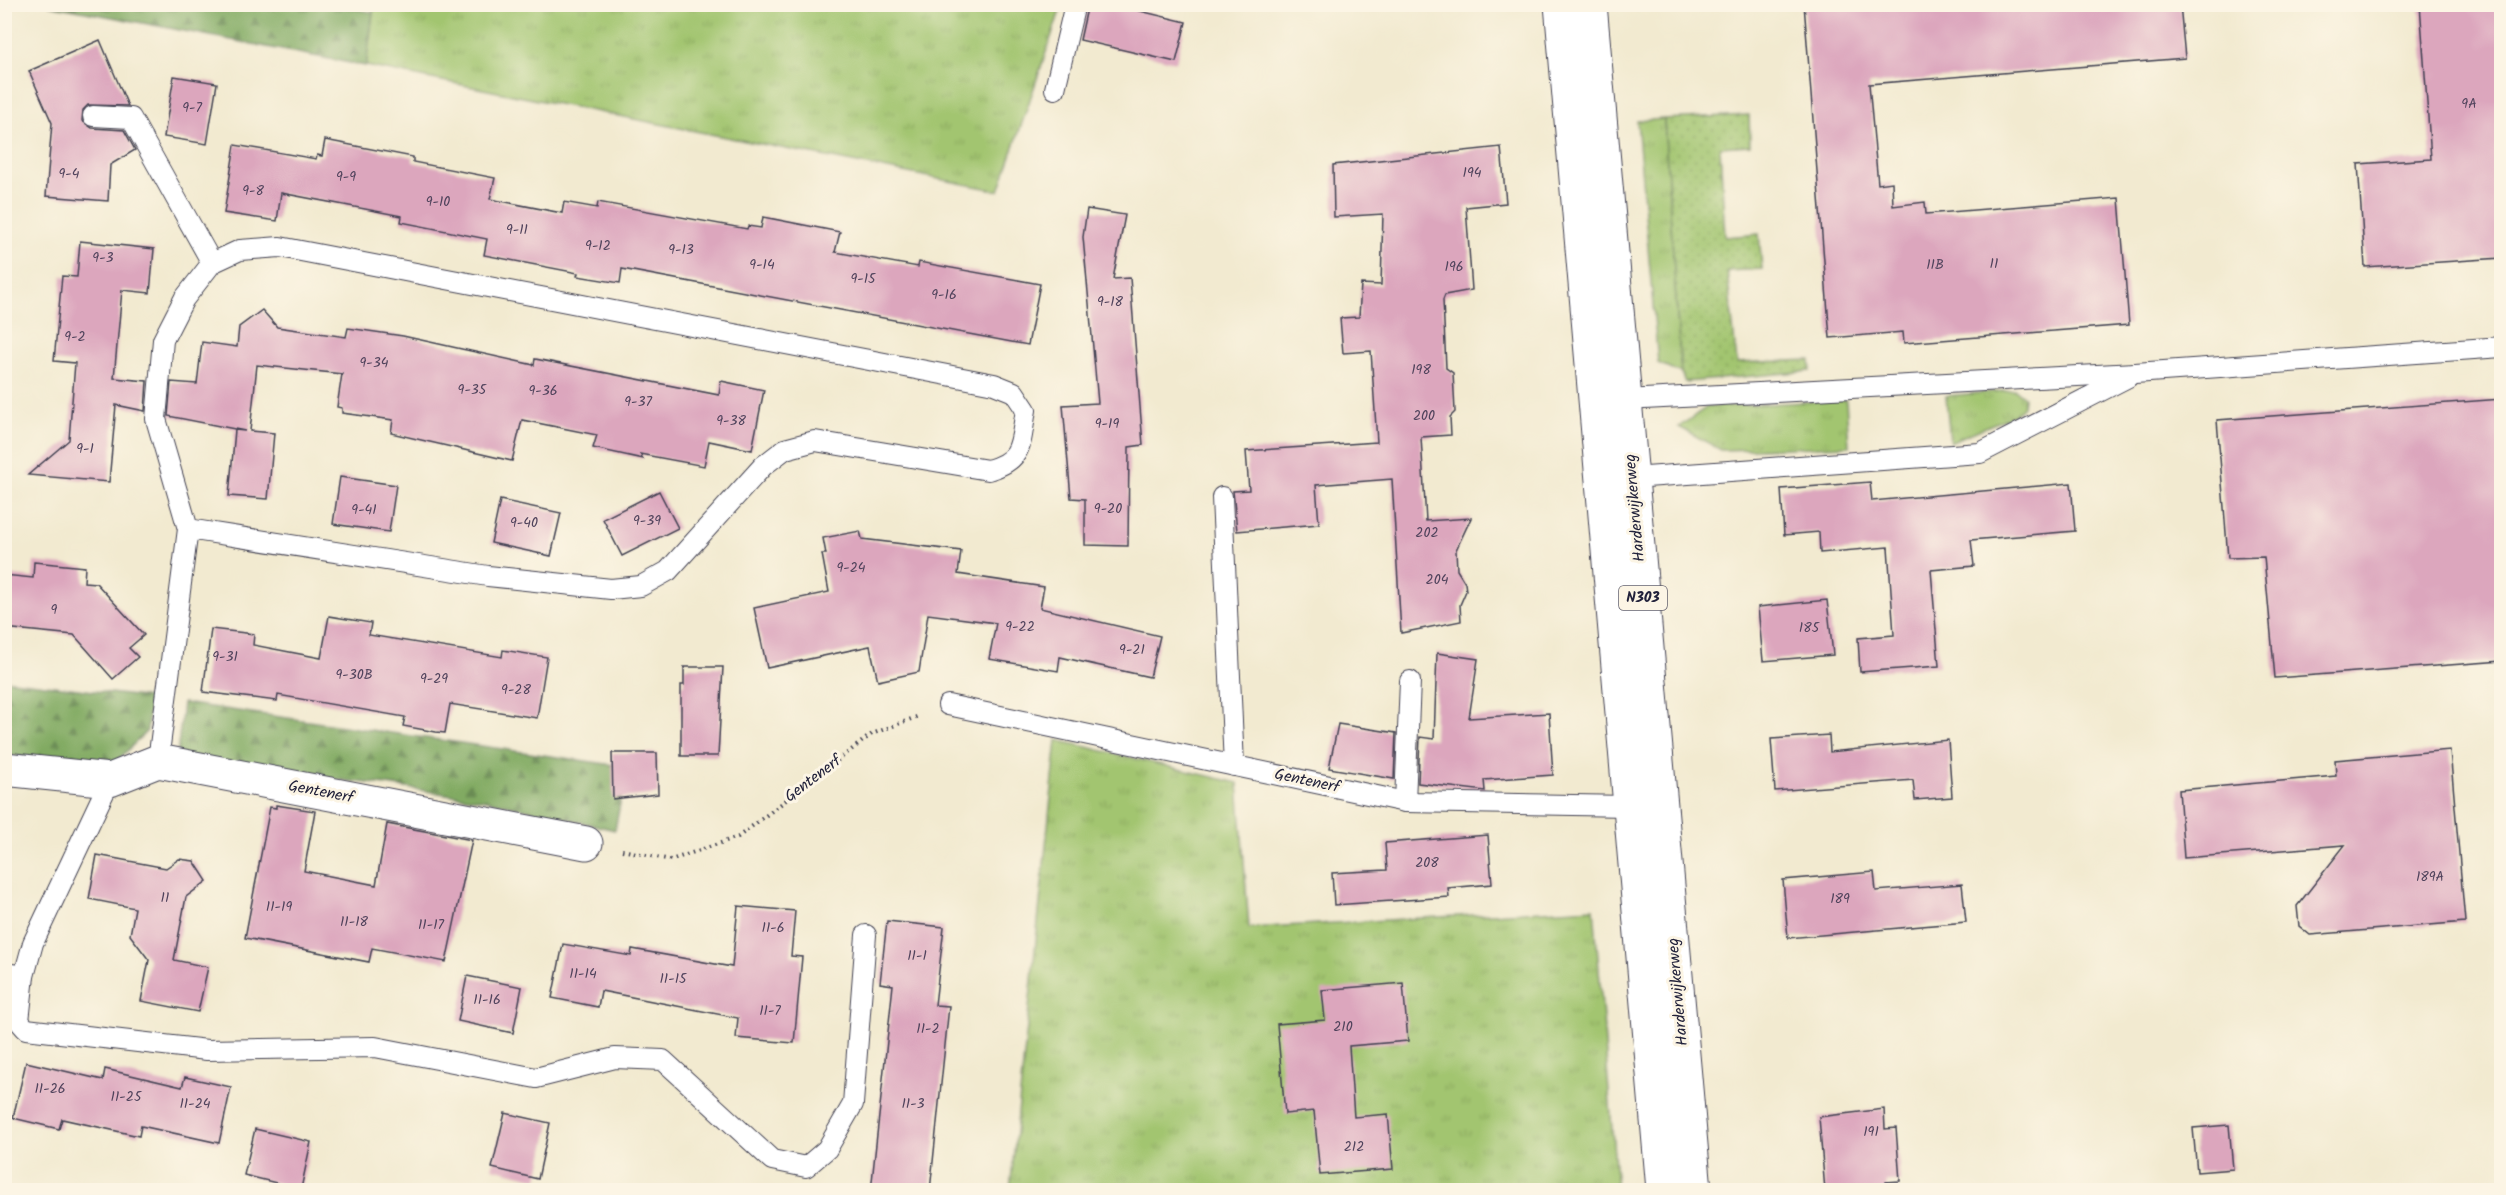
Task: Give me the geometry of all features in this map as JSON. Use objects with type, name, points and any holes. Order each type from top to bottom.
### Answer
[{"type":"main road","name":"Harderwijkerweg","points":[[1561,4],[1663,1191]]},
{"type":"main road","name":"Harderwijkerweg","points":[[1590,4],[1695,1191]]},
{"type":"main road","points":[[4,769],[110,780],[158,761]]},
{"type":"main road","name":"Gentenerf","points":[[158,761],[586,843]]},
{"type":"lane","points":[[1055,89],[1075,4]]},
{"type":"lane","points":[[93,116],[131,118],[212,263]]},
{"type":"lane","points":[[158,761],[188,529],[156,419],[164,340],[184,299],[212,263],[240,250],[280,247],[994,384],[1014,392],[1026,410],[1018,453],[1006,465],[988,470],[815,441],[785,449],[764,466],[668,571],[641,586],[611,589],[488,576],[188,529]]},
{"type":"lane","points":[[1625,400],[2135,373],[2502,346]]},
{"type":"lane","points":[[1632,478],[1980,453],[2135,373]]},
{"type":"lane","points":[[1222,497],[1234,766]]},
{"type":"lane","points":[[1405,802],[1410,681]]},
{"type":"lane","name":"Gentenerf","points":[[948,705],[1405,802],[1629,806]]},
{"type":"lane","points":[[110,780],[33,943],[14,975],[19,1021],[26,1029],[207,1050],[375,1047],[536,1078],[615,1058],[663,1060],[772,1160],[806,1167],[827,1149],[853,1104],[866,935]]},
{"type":"path","name":"Gentenerf","points":[[586,843],[671,860],[738,837],[872,734],[948,705]]},
{"type":"green space","points":[[374,4],[1062,5],[999,191],[366,66]]},
{"type":"green space","points":[[49,5],[334,5],[373,12],[366,66]]},
{"type":"green space","points":[[1749,115],[1750,145],[1720,147],[1725,237],[1759,234],[1762,269],[1727,271],[1737,363],[1810,360],[1811,371],[1685,382],[1681,373],[1664,119]]},
{"type":"green space","points":[[1664,119],[1681,373],[1658,363],[1637,121]]},
{"type":"green space","points":[[2015,390],[2024,397],[2023,406],[2014,415],[1950,442],[1946,396]]},
{"type":"green space","points":[[1846,400],[1849,446],[1721,450],[1679,427],[1707,407]]},
{"type":"green space","points":[[5,680],[150,698],[147,731],[111,767],[5,755]]},
{"type":"green space","points":[[183,703],[627,767],[615,830],[491,801],[387,785],[176,763]]},
{"type":"green space","points":[[1057,740],[1238,783],[1249,928],[1594,908],[1617,1190],[1010,1190]]},
{"type":"building","points":[[1088,4],[1111,4],[1186,22],[1176,62],[1080,40]]},
{"type":"building","points":[[1804,4],[2180,4],[2185,58],[1869,84],[1878,184],[1892,182],[1893,206],[1925,202],[1926,214],[2119,198],[2129,325],[1904,343],[1903,332],[1830,338]]},
{"type":"building","points":[[2420,4],[2502,4],[2502,258],[2365,267],[2358,164],[2431,159]]},
{"type":"building","points":[[100,40],[128,106],[88,105],[83,110],[82,121],[92,128],[124,130],[135,150],[110,165],[108,201],[46,196],[52,123],[29,71]]},
{"type":"building","points":[[174,76],[217,83],[207,144],[164,137]]},
{"type":"building","points":[[325,140],[413,157],[413,162],[495,178],[490,199],[562,213],[564,202],[597,208],[598,202],[747,229],[748,226],[761,228],[763,217],[840,232],[835,252],[918,267],[919,262],[1040,284],[1028,345],[622,269],[620,283],[577,276],[578,273],[484,255],[487,239],[401,222],[402,216],[281,193],[277,221],[224,213],[235,145],[316,159],[317,155],[322,156]]},
{"type":"building","points":[[1501,147],[1506,203],[1466,207],[1472,290],[1445,295],[1443,300],[1446,368],[1453,373],[1455,412],[1450,417],[1451,435],[1421,437],[1426,521],[1471,518],[1456,550],[1457,570],[1465,583],[1466,591],[1460,605],[1461,621],[1401,633],[1392,479],[1316,485],[1319,524],[1237,531],[1233,491],[1249,490],[1246,451],[1377,442],[1371,351],[1343,353],[1340,318],[1359,317],[1361,284],[1381,285],[1383,214],[1334,217],[1333,165]]},
{"type":"building","points":[[1087,209],[1125,215],[1113,279],[1130,278],[1143,445],[1129,447],[1128,546],[1085,545],[1085,499],[1071,498],[1063,405],[1098,403],[1083,237]]},
{"type":"building","points":[[80,241],[154,249],[150,293],[122,290],[114,378],[147,381],[145,411],[116,405],[109,482],[28,475],[69,440],[75,363],[54,361],[62,276],[77,277]]},
{"type":"building","points":[[262,310],[277,327],[346,337],[348,328],[403,336],[534,365],[535,359],[719,395],[721,381],[764,390],[752,450],[709,441],[704,466],[640,454],[643,459],[593,448],[597,435],[522,420],[512,461],[391,433],[393,420],[342,413],[342,408],[337,407],[342,374],[257,365],[250,431],[274,433],[268,499],[229,496],[235,430],[245,431],[168,416],[171,382],[197,384],[202,342],[237,347],[239,327]]},
{"type":"building","points":[[2502,399],[2502,661],[2275,678],[2264,557],[2228,558],[2217,420]]},
{"type":"building","points":[[340,477],[396,485],[389,532],[333,524]]},
{"type":"building","points":[[1870,482],[1872,501],[2071,483],[2075,531],[1971,540],[1974,566],[1931,570],[1939,666],[1860,672],[1858,638],[1894,635],[1888,547],[1820,553],[1819,532],[1784,535],[1781,489]]},
{"type":"building","points":[[659,491],[678,528],[622,556],[603,519]]},
{"type":"building","points":[[500,500],[561,513],[551,556],[491,543]]},
{"type":"building","points":[[860,531],[862,539],[961,551],[958,574],[1044,587],[1040,608],[1160,636],[1150,677],[1060,657],[1058,671],[989,659],[996,623],[928,614],[919,672],[878,681],[870,646],[767,668],[754,608],[829,592],[822,554],[826,554],[823,538]]},
{"type":"building","points":[[34,562],[85,567],[84,582],[96,583],[144,635],[129,648],[138,657],[113,679],[74,635],[4,628],[4,575],[33,578]]},
{"type":"building","points":[[1827,600],[1833,655],[1763,661],[1758,607]]},
{"type":"building","points":[[329,616],[371,623],[369,635],[502,657],[503,650],[547,657],[537,718],[450,704],[445,733],[403,726],[405,717],[278,695],[277,701],[203,692],[211,629],[254,634],[253,645],[321,658]]},
{"type":"building","points":[[1437,653],[1478,659],[1469,718],[1549,713],[1553,775],[1484,780],[1485,791],[1418,783],[1420,737],[1434,739]]},
{"type":"building","points":[[684,667],[723,667],[718,756],[681,756],[681,685],[684,685]]},
{"type":"building","points":[[1338,724],[1396,733],[1394,779],[1329,768]]},
{"type":"building","points":[[1829,735],[1830,752],[1948,740],[1952,797],[1915,800],[1913,780],[1775,791],[1771,739]]},
{"type":"building","points":[[2450,750],[2465,922],[2310,935],[2299,926],[2297,906],[2345,845],[2184,858],[2179,790],[2336,776],[2335,760]]},
{"type":"building","points":[[612,753],[657,753],[658,794],[613,799]]},
{"type":"building","points":[[276,805],[315,811],[304,871],[376,885],[387,824],[472,840],[446,962],[372,948],[369,962],[245,938],[270,807],[276,808]]},
{"type":"building","points":[[1488,835],[1492,884],[1448,888],[1449,897],[1334,905],[1332,873],[1387,870],[1385,843]]},
{"type":"building","points":[[97,855],[166,868],[179,859],[194,861],[207,881],[186,897],[174,960],[208,967],[198,1012],[141,1001],[149,960],[130,935],[135,908],[89,899]]},
{"type":"building","points":[[1874,872],[1876,891],[1962,884],[1966,922],[1788,938],[1783,880]]},
{"type":"building","points":[[738,906],[795,911],[791,956],[802,957],[794,1043],[736,1038],[738,1018],[601,991],[598,1007],[552,998],[563,944],[631,956],[632,949],[732,967]]},
{"type":"building","points":[[887,921],[944,927],[935,1005],[949,1006],[930,1191],[871,1191],[893,985],[880,983]]},
{"type":"building","points":[[467,976],[522,987],[513,1033],[458,1021]]},
{"type":"building","points":[[1403,983],[1408,1041],[1349,1046],[1354,1117],[1388,1114],[1393,1169],[1320,1175],[1314,1111],[1285,1114],[1277,1024],[1325,1020],[1322,990]]},
{"type":"building","points":[[26,1062],[103,1080],[105,1069],[182,1087],[185,1077],[231,1087],[219,1143],[141,1126],[139,1136],[62,1119],[59,1129],[13,1118]]},
{"type":"building","points":[[1884,1109],[1885,1129],[1896,1128],[1900,1181],[1886,1182],[1887,1191],[1825,1191],[1819,1117]]},
{"type":"building","points":[[505,1113],[550,1123],[538,1179],[492,1168]]},
{"type":"building","points":[[2229,1125],[2233,1169],[2197,1172],[2193,1128]]},
{"type":"building","points":[[255,1129],[311,1142],[301,1189],[244,1175]]}]
